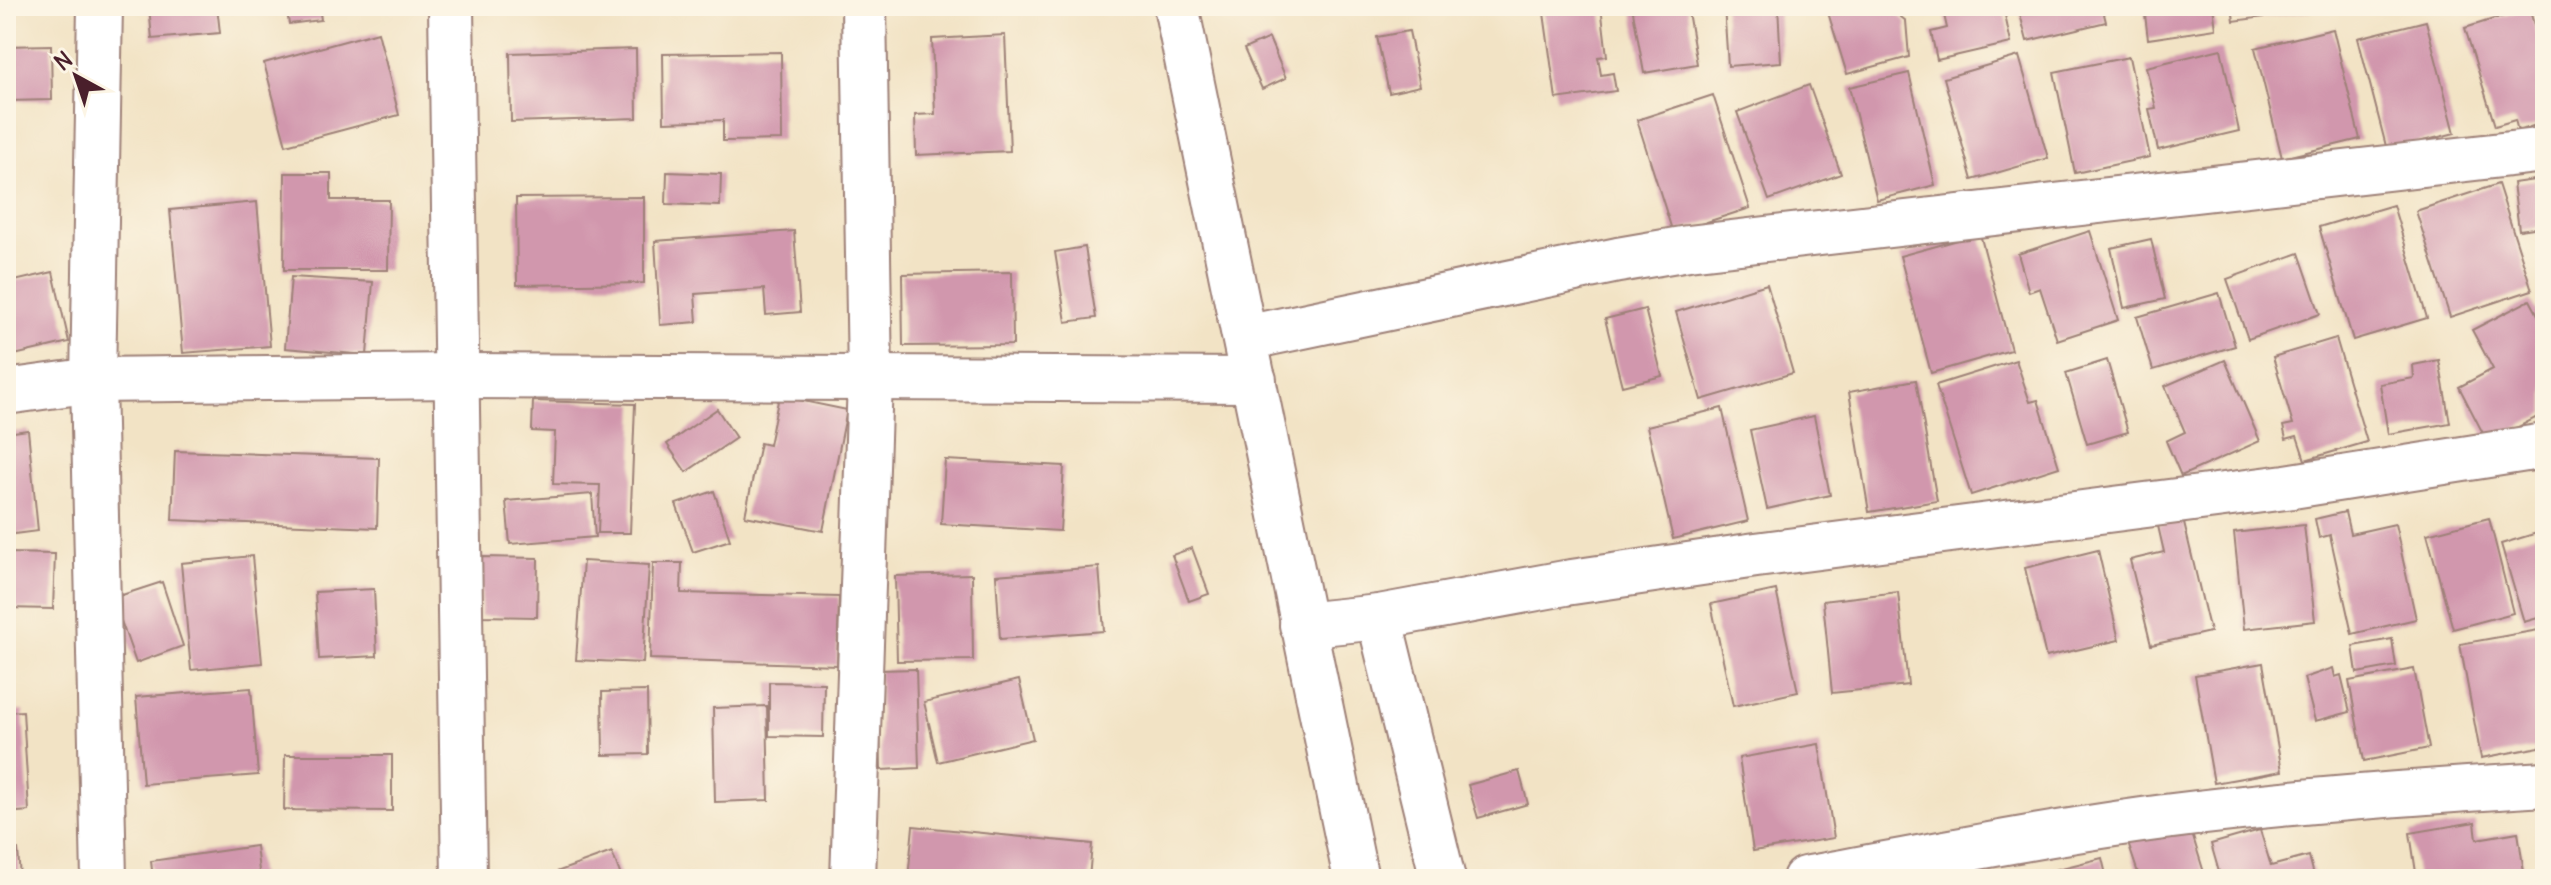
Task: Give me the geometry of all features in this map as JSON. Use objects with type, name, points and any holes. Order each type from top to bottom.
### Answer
[{"type":"street","points":[[100,6],[93,380],[104,879]]},
{"type":"street","points":[[451,6],[464,879]]},
{"type":"street","points":[[853,879],[870,380],[864,6]]},
{"type":"street","points":[[1176,6],[1356,879]]},
{"type":"street","points":[[1245,338],[1688,248],[2545,150]]},
{"type":"street","points":[[6,392],[93,380],[457,376],[1254,380]]},
{"type":"street","points":[[1302,625],[1379,617],[1565,583],[1756,555],[2286,487],[2545,446]]},
{"type":"street","points":[[1379,617],[1443,879]]},
{"type":"street","points":[[1805,879],[2165,817],[2297,803],[2545,784]]},
{"type":"building","points":[[6,6],[13,6],[13,42],[6,42]]},
{"type":"building","points":[[149,6],[217,6],[220,33],[152,39]]},
{"type":"building","points":[[286,6],[319,6],[321,20],[289,24]]},
{"type":"building","points":[[1543,6],[1601,6],[1607,56],[1598,57],[1601,75],[1613,73],[1616,91],[1556,99]]},
{"type":"building","points":[[1632,6],[1687,6],[1697,64],[1644,73]]},
{"type":"building","points":[[1724,6],[1778,6],[1781,62],[1728,66]]},
{"type":"building","points":[[1826,6],[1887,6],[1906,21],[1909,57],[1847,74]]},
{"type":"building","points":[[1942,6],[2003,6],[2011,43],[1937,60],[1931,32],[1947,28]]},
{"type":"building","points":[[2018,6],[2102,6],[2106,22],[2027,41]]},
{"type":"building","points":[[2144,6],[2213,6],[2216,29],[2148,39]]},
{"type":"building","points":[[2232,6],[2311,6],[2311,11],[2234,21]]},
{"type":"building","points":[[2529,8],[2545,61],[2545,122],[2518,131],[2515,120],[2495,126],[2465,28]]},
{"type":"building","points":[[2426,21],[2455,133],[2387,150],[2358,38]]},
{"type":"building","points":[[2333,29],[2360,139],[2282,158],[2255,48]]},
{"type":"building","points":[[1409,31],[1420,86],[1389,93],[1377,37]]},
{"type":"building","points":[[378,32],[399,115],[286,145],[264,63]]},
{"type":"building","points":[[1005,35],[1010,151],[916,155],[915,115],[935,114],[932,39]]},
{"type":"building","points":[[1269,38],[1286,78],[1262,89],[1244,49]]},
{"type":"building","points":[[51,45],[52,100],[6,101],[6,46]]},
{"type":"building","points":[[636,49],[637,118],[511,122],[510,53]]},
{"type":"building","points":[[2221,49],[2239,131],[2158,150],[2149,109],[2156,108],[2146,67]]},
{"type":"building","points":[[781,52],[782,140],[723,141],[723,120],[664,122],[663,54]]},
{"type":"building","points":[[2019,56],[2048,158],[1972,180],[1944,78]]},
{"type":"building","points":[[2129,57],[2150,157],[2075,173],[2054,72]]},
{"type":"building","points":[[1909,73],[1935,185],[1877,200],[1849,87]]},
{"type":"building","points":[[1809,85],[1841,174],[1769,200],[1737,112]]},
{"type":"building","points":[[1713,95],[1750,208],[1673,233],[1637,120]]},
{"type":"building","points":[[667,172],[721,174],[720,206],[666,204]]},
{"type":"building","points":[[285,173],[331,173],[331,200],[389,200],[388,270],[284,270]]},
{"type":"building","points":[[2535,180],[2541,227],[2519,230],[2513,183]]},
{"type":"building","points":[[2498,184],[2532,290],[2450,317],[2416,211]]},
{"type":"building","points":[[644,197],[644,283],[517,285],[516,198]]},
{"type":"building","points":[[257,202],[270,346],[183,353],[170,210]]},
{"type":"building","points":[[2393,205],[2427,318],[2353,340],[2319,227]]},
{"type":"building","points":[[794,231],[800,312],[766,315],[764,289],[695,294],[697,322],[660,325],[655,241]]},
{"type":"building","points":[[2090,231],[2118,320],[2057,340],[2040,288],[2029,292],[2018,254]]},
{"type":"building","points":[[1980,234],[2011,350],[1931,373],[1900,256]]},
{"type":"building","points":[[2151,239],[2165,299],[2124,308],[2111,248]]},
{"type":"building","points":[[1085,247],[1096,318],[1066,322],[1055,252]]},
{"type":"building","points":[[2299,253],[2320,314],[2248,339],[2227,279]]},
{"type":"building","points":[[53,272],[69,342],[6,357],[6,283]]},
{"type":"building","points":[[1012,272],[1013,345],[903,346],[902,274]]},
{"type":"building","points":[[291,277],[373,282],[367,355],[285,348]]},
{"type":"building","points":[[1767,284],[1793,373],[1701,400],[1676,312]]},
{"type":"building","points":[[2219,293],[2235,346],[2153,370],[2137,317]]},
{"type":"building","points":[[2530,300],[2545,328],[2545,413],[2488,443],[2459,387],[2493,369],[2472,330]]},
{"type":"building","points":[[1645,309],[1662,376],[1622,386],[1605,319]]},
{"type":"building","points":[[2336,338],[2367,442],[2305,460],[2297,436],[2286,439],[2283,426],[2293,424],[2273,357]]},
{"type":"building","points":[[2016,360],[2030,402],[2038,400],[2059,467],[1971,495],[1936,385]]},
{"type":"building","points":[[2107,360],[2128,432],[2087,444],[2066,373]]},
{"type":"building","points":[[2225,360],[2260,441],[2181,476],[2166,441],[2185,432],[2165,386]]},
{"type":"building","points":[[2439,360],[2450,423],[2388,434],[2380,384],[2414,378],[2413,365]]},
{"type":"building","points":[[1916,380],[1937,501],[1869,512],[1849,392]]},
{"type":"building","points":[[779,396],[847,410],[823,531],[745,516],[760,443],[769,445]]},
{"type":"building","points":[[533,401],[635,404],[630,533],[598,533],[600,485],[553,484],[555,432],[532,431]]},
{"type":"building","points":[[1722,408],[1748,521],[1673,539],[1647,426]]},
{"type":"building","points":[[717,409],[736,438],[686,472],[667,444]]},
{"type":"building","points":[[1814,416],[1830,495],[1767,509],[1750,430]]},
{"type":"building","points":[[28,430],[38,531],[6,535],[6,433]]},
{"type":"building","points":[[175,451],[379,458],[377,528],[172,520]]},
{"type":"building","points":[[945,460],[1064,466],[1060,531],[941,524]]},
{"type":"building","points":[[714,491],[730,540],[693,552],[676,504]]},
{"type":"building","points":[[592,494],[595,537],[510,544],[506,501]]},
{"type":"building","points":[[2345,512],[2350,534],[2395,524],[2416,619],[2352,634],[2330,535],[2319,538],[2315,519]]},
{"type":"building","points":[[2489,518],[2513,613],[2453,629],[2427,534]]},
{"type":"building","points":[[2183,519],[2210,632],[2151,645],[2130,560],[2164,552],[2158,526]]},
{"type":"building","points":[[2304,525],[2315,621],[2244,629],[2234,533]]},
{"type":"building","points":[[2537,533],[2545,561],[2545,616],[2524,622],[2501,544]]},
{"type":"building","points":[[1192,548],[1209,594],[1189,601],[1172,555]]},
{"type":"building","points":[[2098,550],[2119,640],[2046,657],[2025,568]]},
{"type":"building","points":[[6,553],[55,554],[53,609],[6,608]]},
{"type":"building","points":[[252,556],[262,663],[191,670],[181,563]]},
{"type":"building","points":[[482,557],[538,558],[537,617],[481,616]]},
{"type":"building","points":[[583,561],[649,565],[643,663],[576,660]]},
{"type":"building","points":[[653,563],[682,563],[681,593],[839,597],[837,665],[650,659]]},
{"type":"building","points":[[1099,567],[1104,631],[1000,639],[996,575]]},
{"type":"building","points":[[972,574],[973,660],[897,661],[895,576]]},
{"type":"building","points":[[162,582],[183,646],[136,663],[113,598]]},
{"type":"building","points":[[374,589],[377,656],[319,659],[315,592]]},
{"type":"building","points":[[1776,590],[1798,692],[1733,706],[1711,604]]},
{"type":"building","points":[[1898,592],[1908,685],[1832,693],[1823,601]]},
{"type":"building","points":[[2544,629],[2545,746],[2481,758],[2460,644]]},
{"type":"building","points":[[2392,639],[2396,666],[2357,673],[2353,646]]},
{"type":"building","points":[[2263,663],[2282,771],[2214,783],[2195,675]]},
{"type":"building","points":[[2333,668],[2335,677],[2341,675],[2350,712],[2315,721],[2304,678]]},
{"type":"building","points":[[916,669],[919,768],[881,770],[879,670]]},
{"type":"building","points":[[2414,669],[2429,748],[2364,761],[2349,681]]},
{"type":"building","points":[[1019,680],[1033,739],[938,762],[924,702]]},
{"type":"building","points":[[769,682],[824,683],[823,737],[769,736]]},
{"type":"building","points":[[251,688],[258,775],[143,784],[136,697]]},
{"type":"building","points":[[647,691],[648,754],[603,755],[602,692]]},
{"type":"building","points":[[767,706],[769,800],[715,802],[713,708]]},
{"type":"building","points":[[23,711],[29,811],[6,813],[6,712]]},
{"type":"building","points":[[1819,744],[1834,838],[1753,851],[1739,758]]},
{"type":"building","points":[[285,755],[392,755],[392,811],[284,810]]},
{"type":"building","points":[[1519,771],[1528,804],[1478,818],[1468,785]]},
{"type":"building","points":[[2188,821],[2206,879],[2140,879],[2127,840]]},
{"type":"building","points":[[2475,822],[2477,839],[2518,832],[2525,879],[2417,879],[2410,833]]},
{"type":"building","points":[[913,826],[1092,844],[1089,879],[908,879]]},
{"type":"building","points":[[2260,830],[2271,866],[2309,856],[2315,879],[2221,879],[2211,844]]},
{"type":"building","points":[[256,846],[260,879],[153,879],[151,861]]},
{"type":"building","points":[[18,849],[20,879],[6,879],[6,850]]},
{"type":"building","points":[[612,852],[622,879],[537,879]]},
{"type":"building","points":[[2102,858],[2107,879],[2022,879],[2022,878]]}]
